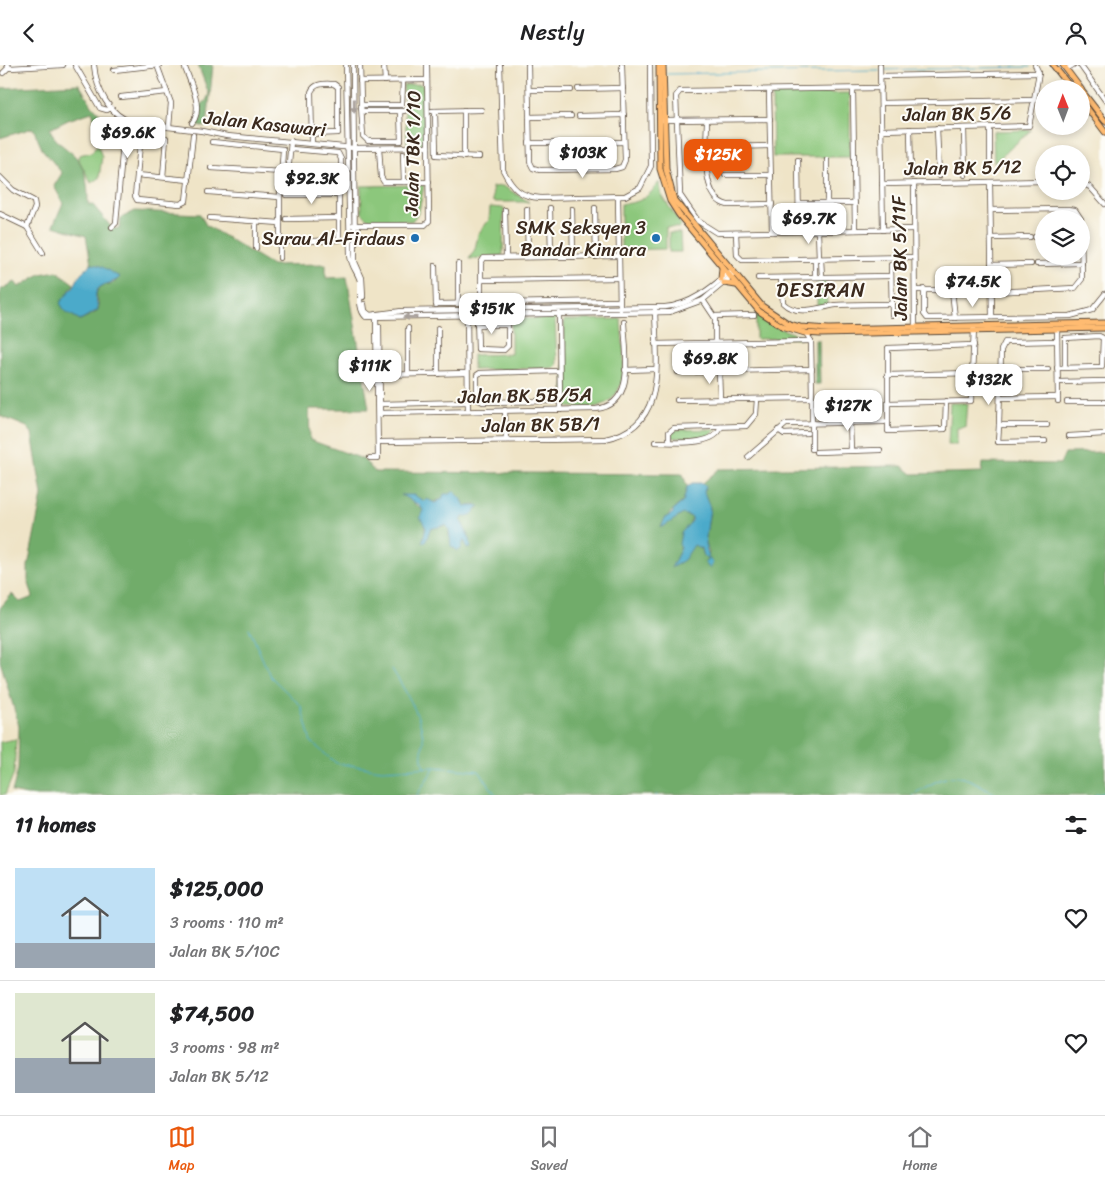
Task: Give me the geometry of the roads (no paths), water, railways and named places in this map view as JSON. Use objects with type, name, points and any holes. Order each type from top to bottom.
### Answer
[{"type":"main road","points":[[658,65],[666,169],[671,193],[686,216],[731,274],[762,306],[779,319],[800,327],[915,330]]},
{"type":"main road","points":[[663,65],[661,177],[670,201],[721,267],[731,274],[736,286],[753,305],[782,326],[806,333],[820,334],[1105,323]]},
{"type":"main road","points":[[1055,67],[1064,67]]},
{"type":"main road","points":[[1055,67],[1064,79]]},
{"type":"main road","points":[[1064,67],[1064,79]]},
{"type":"main road","points":[[1064,67],[1074,80]]},
{"type":"main road","points":[[1090,101],[1105,121]]},
{"type":"main road","points":[[1090,112],[1105,132]]},
{"type":"main road","points":[[721,267],[723,281],[736,286]]},
{"type":"main road","points":[[1048,325],[1057,329]]},
{"type":"main road","points":[[1057,329],[1064,325]]},
{"type":"main road","points":[[974,328],[1105,328]]},
{"type":"street","points":[[3,73],[8,66],[63,65]]},
{"type":"street","points":[[75,65],[100,108],[111,108]]},
{"type":"street","points":[[94,65],[96,80],[111,108],[125,121],[116,221]]},
{"type":"street","points":[[114,70],[157,65],[171,109],[169,127]]},
{"type":"street","points":[[184,65],[197,102],[195,119],[192,123]]},
{"type":"street","points":[[346,65],[348,185],[352,225]]},
{"type":"street","points":[[353,65],[354,148],[351,264],[359,280],[361,311],[366,317],[559,315],[620,311],[682,310],[703,301],[731,274]]},
{"type":"street","points":[[360,65],[360,99],[364,139],[401,141]]},
{"type":"street","points":[[384,65],[385,81]]},
{"type":"street","name":"Jalan TBK 1/10","points":[[352,225],[428,223],[427,65]]},
{"type":"street","points":[[500,65],[503,170],[510,184],[518,192],[533,197],[618,197],[631,194],[640,188],[651,166],[650,65]]},
{"type":"street","points":[[528,65],[530,166],[540,170],[619,169],[625,162],[622,65]]},
{"type":"street","points":[[880,65],[883,229]]},
{"type":"street","points":[[881,73],[1039,73],[1035,65]]},
{"type":"street","points":[[1064,67],[1073,65]]},
{"type":"street","points":[[1080,65],[1105,100]]},
{"type":"street","name":"Jalan BK 5/6","points":[[1038,80],[1039,73]]},
{"type":"street","points":[[360,81],[427,80]]},
{"type":"street","points":[[362,105],[402,105],[403,81]]},
{"type":"street","points":[[312,134],[338,133],[338,87],[334,84],[313,87],[312,134],[312,143]]},
{"type":"street","points":[[578,89],[623,88]]},
{"type":"street","points":[[881,88],[680,91],[676,96],[679,184],[685,204],[698,221],[717,233],[914,229]]},
{"type":"street","points":[[529,90],[571,89]]},
{"type":"street","points":[[853,89],[855,230]]},
{"type":"street","points":[[769,90],[772,232]]},
{"type":"street","points":[[121,97],[167,92]]},
{"type":"street","points":[[881,103],[1035,100]]},
{"type":"street","name":"Jalan BK 5/6","points":[[882,130],[1029,126],[1035,100]]},
{"type":"street","points":[[464,110],[464,157]]},
{"type":"street","points":[[428,111],[481,110]]},
{"type":"street","points":[[362,111],[402,111],[401,147]]},
{"type":"street","points":[[435,111],[436,155],[479,157]]},
{"type":"street","points":[[579,116],[624,115]]},
{"type":"street","points":[[529,117],[571,116]]},
{"type":"street","points":[[662,120],[770,119]]},
{"type":"street","points":[[707,120],[707,177],[716,196],[722,203],[728,205],[772,204]]},
{"type":"street","name":"Jalan Kasawari","points":[[125,121],[250,138],[354,148],[428,147]]},
{"type":"street","points":[[142,124],[135,196],[137,200],[180,204],[186,201],[192,135]]},
{"type":"street","points":[[990,127],[990,164]]},
{"type":"street","points":[[937,128],[939,176]]},
{"type":"street","points":[[964,128],[965,175]]},
{"type":"street","points":[[910,129],[911,176]]},
{"type":"street","points":[[249,145],[250,138]]},
{"type":"street","points":[[163,177],[166,139]]},
{"type":"street","points":[[291,141],[288,175],[292,181],[348,185]]},
{"type":"street","points":[[212,142],[283,149],[280,197],[280,258]]},
{"type":"street","points":[[579,143],[624,142]]},
{"type":"street","points":[[530,143],[571,143]]},
{"type":"street","points":[[724,147],[770,146]]},
{"type":"street","points":[[380,148],[382,181],[429,182]]},
{"type":"street","points":[[286,241],[337,241],[340,238],[339,195],[341,159],[338,153],[290,149]]},
{"type":"street","points":[[403,154],[404,182]]},
{"type":"street","points":[[798,160],[799,231]]},
{"type":"street","points":[[827,160],[827,203]]},
{"type":"street","points":[[211,168],[282,172]]},
{"type":"street","points":[[137,175],[189,179]]},
{"type":"street","points":[[725,175],[771,175]]},
{"type":"street","points":[[0,177],[13,191],[34,201],[35,207],[27,227]]},
{"type":"street","name":"Jalan BK 5/12","points":[[882,184],[1035,181]]},
{"type":"street","points":[[990,182],[992,317]]},
{"type":"street","name":"Jalan BK 5/11F","points":[[914,183],[915,330]]},
{"type":"street","points":[[1090,187],[1105,204]]},
{"type":"street","points":[[208,192],[280,197]]},
{"type":"street","points":[[286,195],[339,195]]},
{"type":"street","points":[[618,197],[620,311]]},
{"type":"street","points":[[799,203],[855,203]]},
{"type":"street","points":[[550,208],[551,257]]},
{"type":"street","points":[[595,208],[596,257]]},
{"type":"street","points":[[505,209],[506,257]]},
{"type":"street","points":[[528,209],[528,257]]},
{"type":"street","points":[[572,209],[573,257]]},
{"type":"street","points":[[990,210],[1075,210]]},
{"type":"street","points":[[0,213],[27,227],[44,253]]},
{"type":"street","points":[[210,217],[280,223]]},
{"type":"street","points":[[286,219],[339,218]]},
{"type":"street","points":[[256,221],[256,248]]},
{"type":"street","points":[[818,231],[818,277]]},
{"type":"street","points":[[736,233],[737,255],[742,261],[914,257]]},
{"type":"street","points":[[991,238],[1035,237]]},
{"type":"street","points":[[482,303],[481,260],[486,258],[619,256]]},
{"type":"street","points":[[458,264],[458,303]]},
{"type":"street","points":[[992,265],[1035,264]]},
{"type":"street","points":[[891,265],[892,315]]},
{"type":"street","points":[[992,292],[1070,290],[1075,288],[1082,279],[1082,265]]},
{"type":"street","points":[[435,266],[436,317]]},
{"type":"street","points":[[758,278],[892,276]]},
{"type":"street","points":[[481,280],[619,278]]},
{"type":"street","points":[[781,278],[783,303],[792,309],[816,309],[835,305],[892,304]]},
{"type":"street","points":[[655,310],[688,302],[723,281]]},
{"type":"street","points":[[924,289],[925,317],[955,318],[1082,314],[1092,310],[1105,294]]},
{"type":"street","points":[[915,290],[952,290],[955,318]]},
{"type":"street","points":[[436,304],[620,301]]},
{"type":"street","points":[[703,301],[714,316],[720,399]]},
{"type":"street","points":[[376,316],[391,311],[558,309],[620,311]]},
{"type":"street","points":[[558,309],[560,410]]},
{"type":"street","points":[[467,310],[468,411]]},
{"type":"street","name":"Jalan BK 5B/1","points":[[381,442],[604,439],[625,432],[635,425],[649,408],[656,387],[655,310]]},
{"type":"street","points":[[714,316],[754,315]]},
{"type":"street","points":[[370,458],[378,458],[376,316]]},
{"type":"street","points":[[477,316],[478,349],[493,350],[507,349],[508,316]]},
{"type":"street","name":"Jalan BK 5B/5A","points":[[380,413],[560,410],[609,406],[622,394],[625,383],[624,322]]},
{"type":"street","points":[[477,325],[508,325]]},
{"type":"street","points":[[379,326],[381,457]]},
{"type":"street","points":[[408,328],[408,374]]},
{"type":"street","points":[[438,328],[438,373]]},
{"type":"street","points":[[888,403],[971,401],[974,328]]},
{"type":"street","points":[[1000,398],[1058,399],[1057,329]]},
{"type":"street","points":[[806,333],[811,341],[814,450],[880,450]]},
{"type":"street","points":[[655,344],[811,341],[820,334]]},
{"type":"street","points":[[1057,368],[1102,367],[1103,339],[1099,336],[1064,339],[1065,367]]},
{"type":"street","points":[[1045,441],[998,441],[1002,346],[1005,341],[1057,341]]},
{"type":"street","points":[[946,401],[945,428],[888,431],[887,352],[889,347],[974,345]]},
{"type":"street","points":[[625,370],[656,369]]},
{"type":"street","points":[[678,372],[812,369]]},
{"type":"street","points":[[1001,369],[1048,369]]},
{"type":"street","points":[[559,371],[480,373],[476,375],[476,388],[477,399],[483,402],[560,401]]},
{"type":"street","points":[[380,375],[468,373]]},
{"type":"street","points":[[887,375],[972,373]]},
{"type":"street","points":[[1058,382],[1105,381]]},
{"type":"street","points":[[677,400],[812,398]]},
{"type":"street","points":[[669,442],[669,432],[674,428],[746,426],[756,414],[757,399]]},
{"type":"street","points":[[1067,403],[1105,401]]},
{"type":"street","points":[[380,404],[468,402]]},
{"type":"street","points":[[506,411],[506,440]]},
{"type":"street","points":[[748,457],[786,424],[884,422]]},
{"type":"street","points":[[850,423],[851,451]]},
{"type":"street","points":[[999,425],[1047,425]]},
{"type":"street","points":[[655,442],[710,440],[721,427]]},
{"type":"street","points":[[778,430],[784,434],[807,433]]},
{"type":"street","points":[[1069,436],[1105,434]]},
{"type":"water","points":[[91,264],[102,267],[120,277],[98,289],[96,295],[98,310],[80,320],[65,311],[60,303],[74,286],[81,273]]},
{"type":"water","points":[[692,483],[703,483],[706,486],[704,492],[710,508],[705,544],[709,558],[713,563],[710,569],[704,562],[707,562],[708,558],[704,556],[702,549],[694,545],[684,560],[671,568],[681,548],[679,544],[681,533],[692,521],[692,517],[683,514],[661,528],[665,518],[673,513],[673,510],[683,502],[687,487]]},
{"type":"water","points":[[454,491],[461,498],[465,506],[480,506],[471,515],[463,517],[461,521],[470,539],[471,548],[468,549],[464,540],[461,549],[458,551],[451,546],[449,530],[446,525],[430,529],[426,541],[422,543],[426,528],[420,517],[423,510],[419,505],[401,495],[414,495],[424,501],[427,499],[435,503],[442,499],[444,494],[450,494]]},
{"type":"waterway","points":[[667,74],[1030,67]]},
{"type":"waterway","points":[[249,628],[270,676],[301,706],[311,742],[336,763],[382,770],[435,767],[479,771],[496,795]]},
{"type":"waterway","points":[[392,669],[411,701],[419,719],[423,737],[422,755],[424,767]]},
{"type":"waterway","points":[[417,795],[434,768]]},
{"type":"waterway","points":[[912,795],[937,781],[955,777],[972,781],[997,795]]},
{"type":"waterway","points":[[1095,795],[1105,792]]},
{"type":"place","name":"Surau Al-Firdaus","points":[[415,238]]},
{"type":"place","name":"SMK Seksyen 3 Bandar Kinrara","points":[[656,238]]},
{"type":"district","name":"DESIRAN","points":[[821,290]]}]
